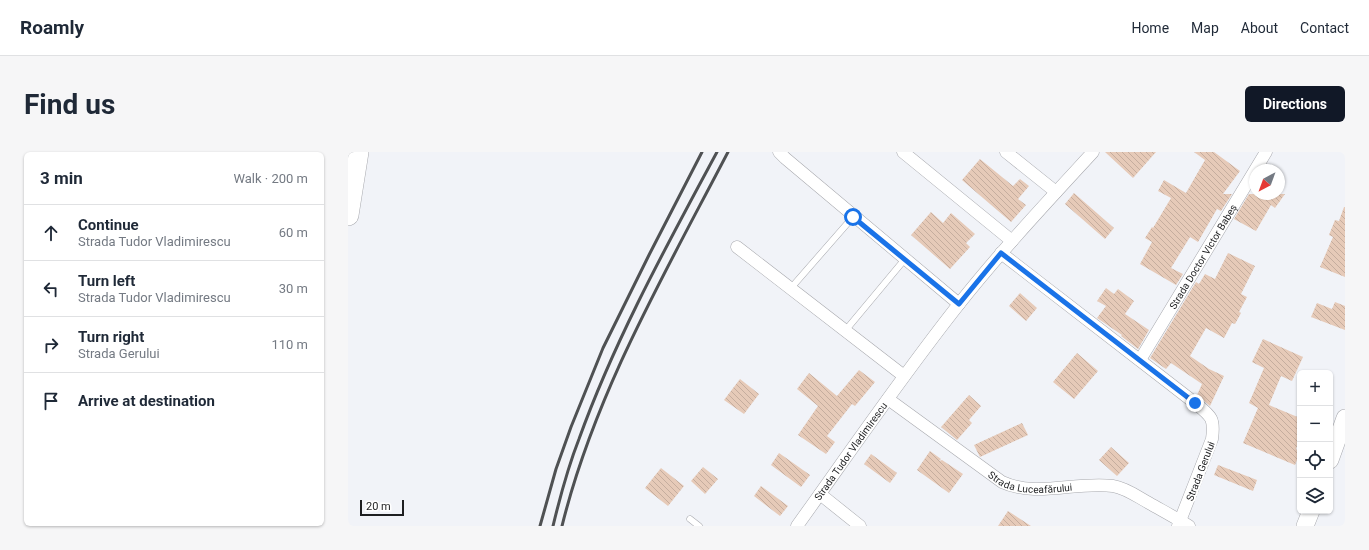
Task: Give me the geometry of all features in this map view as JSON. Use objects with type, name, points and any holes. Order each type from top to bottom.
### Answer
[{"type":"highway","points":[[348,215],[358,152]]},
{"type":"main road","points":[[1333,452],[1345,418]]},
{"type":"main road","points":[[1305,526],[1310,514]]},
{"type":"street","points":[[779,152],[853,217],[959,304]]},
{"type":"street","points":[[904,152],[1012,241]]},
{"type":"street","points":[[1006,152],[1056,192]]},
{"type":"street","name":"Strada Tudor Vladimirescu","points":[[797,526],[904,376],[959,304],[1001,253],[1093,152]]},
{"type":"street","name":"Strada Doctor Victor Babeș","points":[[1140,360],[1266,152]]},
{"type":"street","points":[[737,247],[904,376]]},
{"type":"street","name":"Strada Gerului","points":[[1001,253],[1195,403],[1212,419],[1214,427],[1212,439],[1183,524]]},
{"type":"street","name":"Strada Luceafărului","points":[[888,399],[996,479],[1013,487],[1028,490],[1100,485],[1115,487],[1130,492],[1183,524]]},
{"type":"street","points":[[820,494],[860,526]]},
{"type":"lane","points":[[792,288],[853,217]]},
{"type":"lane","points":[[845,331],[905,259]]},
{"type":"lane","points":[[690,519],[699,526]]},
{"type":"building","points":[[1105,152],[1156,152],[1133,178]]},
{"type":"building","points":[[1194,152],[1214,152],[1240,171],[1223,194],[1232,194],[1221,211],[1217,209],[1198,242],[1190,237],[1171,268],[1183,274],[1176,285],[1140,264],[1152,242],[1145,238],[1152,227],[1153,228],[1171,198],[1158,191],[1164,180],[1186,193],[1205,160]]},
{"type":"building","points":[[980,159],[1013,186],[1020,179],[1029,186],[1018,199],[1026,205],[1011,222],[962,180]]},
{"type":"building","points":[[1074,193],[1114,228],[1105,239],[1065,204]]},
{"type":"building","points":[[1249,194],[1249,200],[1281,200],[1275,208],[1271,205],[1256,231],[1234,219]]},
{"type":"building","points":[[1344,207],[1345,277],[1320,267],[1333,237],[1329,235],[1335,220],[1339,221]]},
{"type":"building","points":[[931,212],[943,223],[951,213],[975,234],[966,243],[970,247],[950,269],[911,235]]},
{"type":"building","points":[[1228,253],[1255,266],[1241,294],[1247,297],[1239,312],[1241,313],[1235,324],[1232,323],[1224,338],[1206,328],[1190,356],[1209,369],[1224,376],[1210,406],[1197,395],[1202,384],[1171,363],[1166,369],[1150,358],[1196,282],[1199,284],[1205,274],[1215,279]]},
{"type":"building","points":[[1106,288],[1114,294],[1118,289],[1134,301],[1125,314],[1149,330],[1138,349],[1121,336],[1122,335],[1097,318],[1106,306],[1097,301]]},
{"type":"building","points":[[1020,293],[1037,308],[1026,321],[1009,306]]},
{"type":"building","points":[[1335,302],[1345,306],[1345,330],[1311,317],[1317,303],[1332,309]]},
{"type":"building","points":[[1263,339],[1303,357],[1292,381],[1281,376],[1269,405],[1297,417],[1297,460],[1295,465],[1243,443],[1258,408],[1249,403],[1264,368],[1252,362]]},
{"type":"building","points":[[1077,353],[1098,371],[1074,399],[1053,382]]},
{"type":"building","points":[[859,370],[875,382],[855,406],[852,404],[827,436],[835,442],[826,454],[798,435],[818,406],[797,389],[809,373],[837,396]]},
{"type":"building","points":[[740,379],[759,394],[744,414],[724,400]]},
{"type":"building","points":[[969,395],[981,406],[969,420],[972,423],[957,440],[941,427]]},
{"type":"building","points":[[1022,423],[1028,435],[980,457],[974,445]]},
{"type":"building","points":[[1111,447],[1129,463],[1117,476],[1099,460]]},
{"type":"building","points":[[930,451],[941,459],[939,461],[942,460],[963,474],[949,493],[917,470]]},
{"type":"building","points":[[779,453],[810,475],[801,487],[771,465]]},
{"type":"building","points":[[871,454],[897,473],[890,483],[864,464]]},
{"type":"building","points":[[1218,465],[1257,480],[1253,491],[1214,475]]},
{"type":"building","points":[[703,467],[718,479],[705,494],[691,481]]},
{"type":"building","points":[[661,468],[684,486],[668,506],[645,488]]},
{"type":"building","points":[[761,486],[788,506],[780,516],[754,496]]},
{"type":"building","points":[[1008,511],[1031,526],[998,526]]},
{"type":"railway","points":[[540,526],[556,469],[571,427],[603,348],[702,152]]},
{"type":"railway","points":[[553,526],[571,460],[609,365],[643,293],[717,152]]},
{"type":"railway","points":[[562,526],[576,477],[593,428],[612,381],[656,288],[728,152]]},
{"type":"route","points":[[853,217],[959,304],[1001,253],[1195,403]]}]
